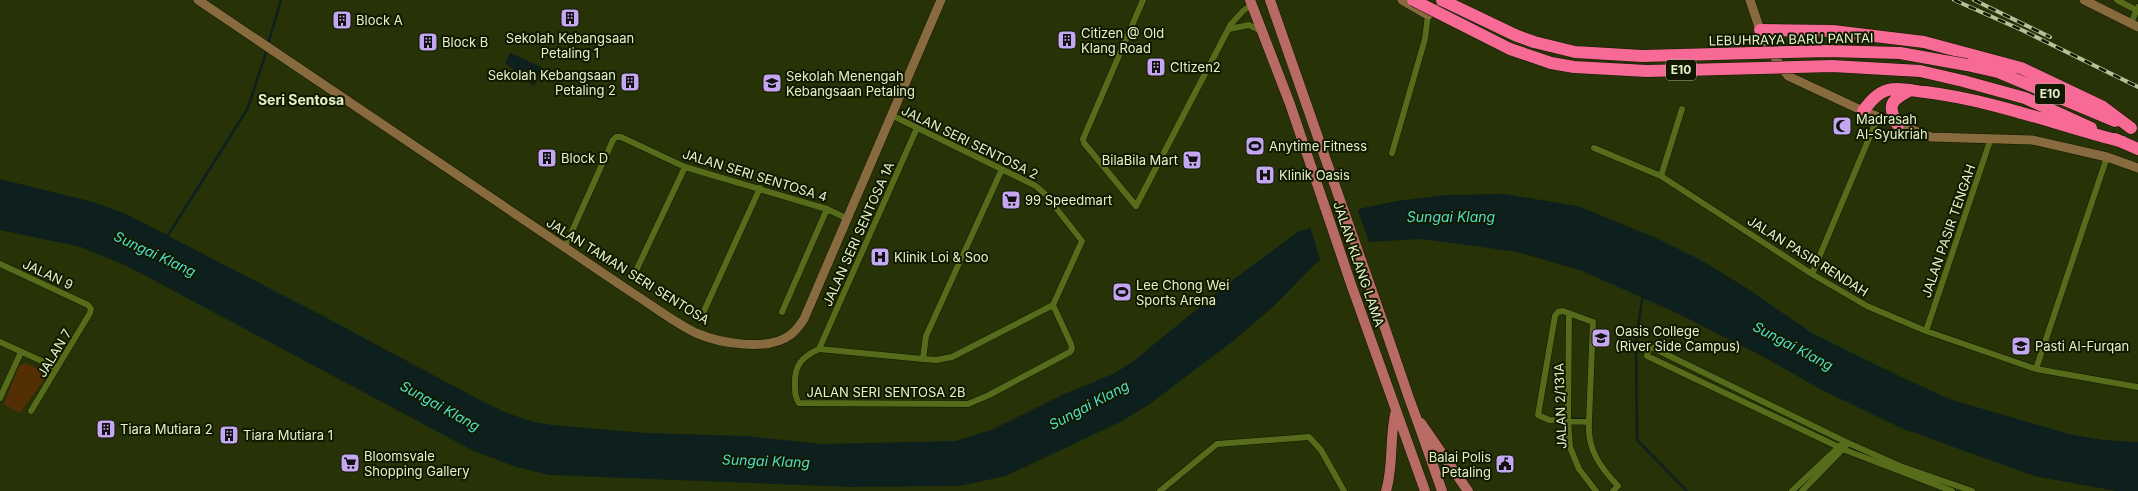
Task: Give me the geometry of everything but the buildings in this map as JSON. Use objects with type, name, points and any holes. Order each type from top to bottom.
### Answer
[{"type":"highway","name":"E10","points":[[1413,0],[1510,49],[1551,63],[1574,67],[1647,71],[1832,66],[1920,71],[2025,98],[2138,149]]},
{"type":"highway","name":"LEBUHRAYA BARU PANTAI","points":[[1442,1],[1515,35],[1534,42],[1575,52],[1642,56],[1828,51],[1900,53],[1967,65],[1998,72],[2135,129]]},
{"type":"highway","points":[[1760,30],[1833,31],[1924,42],[2021,68],[2103,106],[2135,129]]},
{"type":"highway","points":[[1863,111],[1882,92],[1890,89],[1911,90],[1949,95],[1988,103],[2063,127],[2123,142]]},
{"type":"highway","points":[[1898,125],[1891,112],[1892,104],[1897,97],[1911,90]]},
{"type":"main road","name":"JALAN TAMAN SERI SENTOSA","points":[[198,0],[277,52],[564,249],[695,332],[717,340],[740,345],[757,345],[789,336],[798,328],[804,319],[846,218],[941,0]]},
{"type":"main road","name":"JALAN KLANG LAMA","points":[[1270,0],[1442,491]]},
{"type":"main road","points":[[1402,0],[1428,15],[1442,1]]},
{"type":"main road","points":[[1750,0],[1760,30],[1773,55],[1788,76],[1863,111],[1931,137],[1953,139],[1991,138],[2032,140],[2107,157],[2138,168]]},
{"type":"main road","points":[[2084,0],[2134,25]]},
{"type":"main road","name":"JALAN KLANG LAMA","points":[[1252,2],[1314,172],[1351,283],[1425,491]]},
{"type":"main road","points":[[1386,491],[1389,480],[1396,410]]},
{"type":"main road","points":[[1416,417],[1468,491]]},
{"type":"street","points":[[1143,0],[1083,139],[1084,143],[1136,206],[1229,29],[1237,16],[1252,2]]},
{"type":"street","points":[[2117,0],[2138,9],[2134,25]]},
{"type":"street","points":[[1392,154],[1425,39],[1428,15]]},
{"type":"street","points":[[1229,29],[1249,25],[1262,32]]},
{"type":"street","points":[[1661,176],[1682,109]]},
{"type":"street","name":"JALAN SERI SENTOSA 2","points":[[891,115],[1036,186],[1045,194],[1082,241],[1053,305]]},
{"type":"street","points":[[1812,274],[1878,117]]},
{"type":"street","name":"JALAN SERI SENTOSA 1A","points":[[819,349],[917,128]]},
{"type":"street","name":"JALAN SERI SENTOSA 4","points":[[564,249],[613,140],[616,137],[621,137],[685,167],[827,209],[846,218]]},
{"type":"street","name":"JALAN PASIR TENGAH","points":[[1926,331],[1991,138]]},
{"type":"street","name":"JALAN PASIR RENDAH","points":[[1594,148],[1661,176],[1812,274],[1867,306],[1926,331],[2036,369],[2138,387]]},
{"type":"street","points":[[2036,369],[2107,157]]},
{"type":"street","points":[[634,275],[685,167]]},
{"type":"street","points":[[923,359],[926,336],[1002,169]]},
{"type":"street","points":[[704,311],[760,188]]},
{"type":"street","points":[[782,312],[827,209]]},
{"type":"street","name":"JALAN 9","points":[[0,264],[88,305]]},
{"type":"street","name":"JALAN 7","points":[[31,411],[90,314],[91,309],[88,305]]},
{"type":"street","points":[[819,349],[936,360],[952,357],[1053,305]]},
{"type":"street","name":"JALAN SERI SENTOSA 2B","points":[[819,349],[806,355],[798,363],[794,376],[796,398],[799,403],[968,404],[989,395],[1070,352],[1072,349],[1071,344],[1053,305]]},
{"type":"street","points":[[1589,422],[1549,420],[1538,415],[1555,316],[1558,312],[1569,313],[1593,322],[1589,422],[1588,436],[1592,450],[1599,464],[1618,486],[1613,491]]},
{"type":"street","name":"JALAN 2/131A","points":[[1569,313],[1568,420],[1570,447],[1573,458],[1584,477],[1596,491]]},
{"type":"street","points":[[0,342],[57,368]]},
{"type":"street","points":[[1952,491],[1845,450],[1647,356],[1649,346],[1846,442],[1900,466],[1972,491]]},
{"type":"street","points":[[0,398],[21,352]]},
{"type":"street","points":[[1160,491],[1217,444],[1309,437],[1321,450],[1344,491]]},
{"type":"street","points":[[1792,491],[1838,446],[1846,442]]},
{"type":"street","points":[[1802,491],[1845,450],[1846,442]]},
{"type":"shaded area","points":[[25,363],[43,371],[44,380],[20,413],[4,404],[19,366]]},
{"type":"water","points":[[510,53],[542,67],[534,86],[505,63]]},
{"type":"water","name":"Sungai Klang","points":[[0,179],[93,202],[126,214],[323,316],[480,400],[507,413],[534,422],[552,425],[646,433],[746,436],[822,444],[955,441],[991,430],[1064,394],[1113,374],[1131,363],[1234,279],[1298,232],[1363,208],[1397,201],[1446,195],[1504,194],[1578,206],[1656,238],[1699,259],[1745,287],[1812,333],[1903,378],[1952,400],[2073,435],[2104,440],[2138,442],[2138,491],[2116,491],[2034,476],[1901,428],[1820,389],[1769,360],[1679,314],[1582,271],[1518,252],[1422,239],[1369,242],[1326,257],[1315,264],[1276,304],[1233,341],[1147,406],[1120,422],[1006,476],[959,486],[850,487],[549,475],[513,466],[472,450],[129,267],[81,247],[0,230]]},
{"type":"pier","points":[[1357,209],[1370,244],[1347,251],[1321,262],[1310,227]]},
{"type":"waterway","points":[[268,44],[281,0]]},
{"type":"waterway","points":[[167,237],[248,108],[267,49]]},
{"type":"waterway","points":[[1643,294],[1636,340],[1637,440],[1687,491]]},
{"type":"railway","points":[[1954,0],[2024,31],[2138,87]]},
{"type":"railway","points":[[1974,0],[2050,37]]},
{"type":"place","name":"Sekolah Kebangsaan Petaling 1","points":[[570,18]]},
{"type":"place","name":"Block A","points":[[342,20]]},
{"type":"place","name":"Citizen @ Old Klang Road","points":[[1067,40]]},
{"type":"place","name":"Block B","points":[[428,42]]},
{"type":"place","name":"CItizen2","points":[[1156,67]]},
{"type":"place","name":"Sekolah Kebangsaan Petaling 2","points":[[630,82]]},
{"type":"place","name":"Sekolah Menengah Kebangsaan Petaling","points":[[772,83]]},
{"type":"place","name":"Madrasah Al-Syukriah","points":[[1842,126]]},
{"type":"place","name":"Anytime Fitness","points":[[1255,146]]},
{"type":"place","name":"Block D","points":[[547,158]]},
{"type":"place","name":"BilaBila Mart","points":[[1192,160]]},
{"type":"place","name":"Klinik Oasis","points":[[1265,175]]},
{"type":"place","name":"99 Speedmart","points":[[1011,200]]},
{"type":"place","name":"Klinik Loi & Soo","points":[[880,257]]},
{"type":"place","name":"Lee Chong Wei Sports Arena","points":[[1122,292]]},
{"type":"place","name":"Oasis College (River Side Campus)","points":[[1601,338]]},
{"type":"place","name":"Pasti Al-Furqan","points":[[2021,346]]},
{"type":"place","name":"Tiara Mutiara 2","points":[[106,429]]},
{"type":"place","name":"Tiara Mutiara 1","points":[[229,435]]},
{"type":"place","name":"Bloomsvale Shopping Gallery","points":[[350,463]]},
{"type":"place","name":"Balai Polis Petaling","points":[[1505,464]]},
{"type":"district","name":"Seri Sentosa","points":[[301,100]]}]
